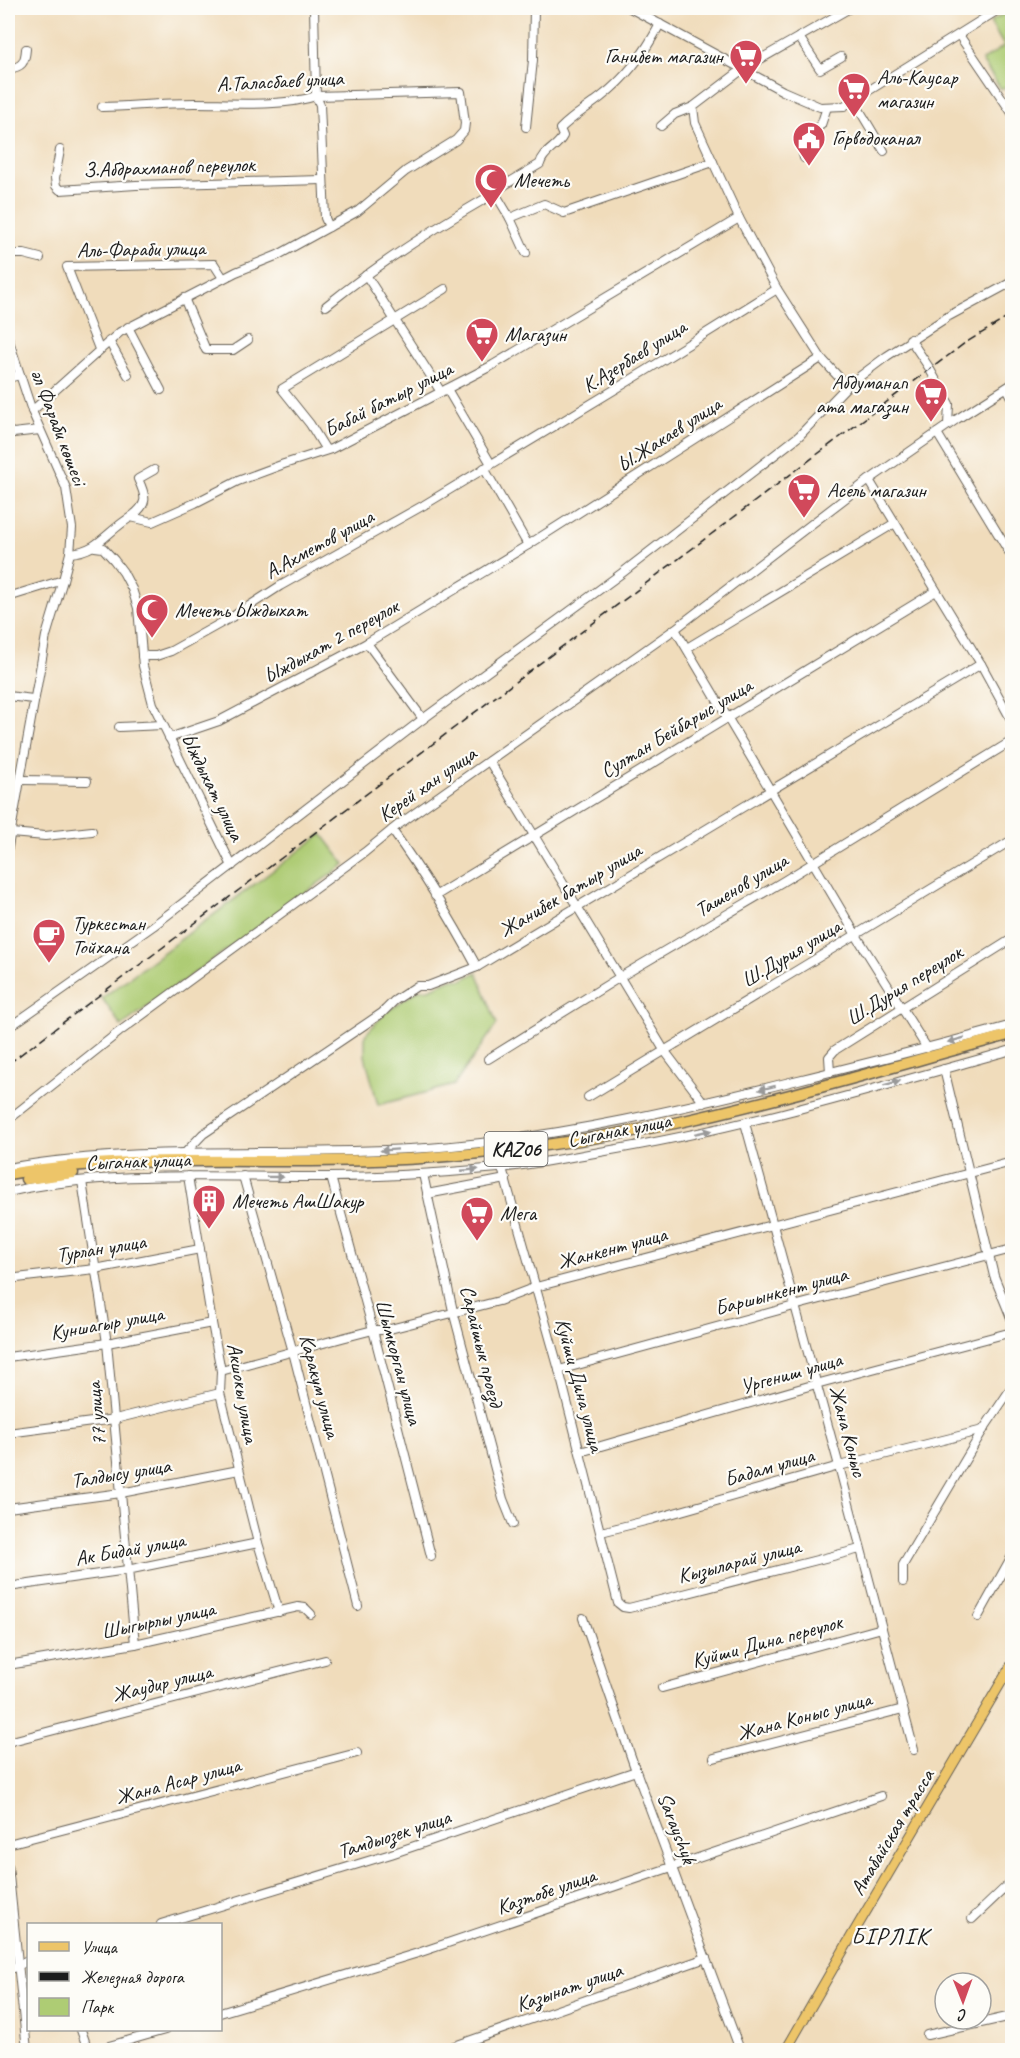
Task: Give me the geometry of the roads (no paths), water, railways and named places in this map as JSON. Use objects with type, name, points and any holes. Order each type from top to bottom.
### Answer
[{"type":"highway","name":"KАZ06","points":[[8,1174],[50,1167],[106,1164],[351,1161],[423,1158],[526,1148],[676,1123],[1012,1034]]},
{"type":"highway","name":"KАZ06","points":[[8,1182],[50,1175],[107,1170],[423,1164],[537,1152],[623,1139],[697,1124],[1012,1041]]},
{"type":"main road","name":"Атабайская трасса","points":[[786,2050],[1012,1664]]},
{"type":"street","points":[[314,8],[316,96],[320,105],[322,180],[325,218],[329,227]]},
{"type":"street","points":[[526,127],[533,60],[534,8]]},
{"type":"street","points":[[630,8],[783,91],[820,107],[844,106],[1001,8]]},
{"type":"street","points":[[661,126],[675,114],[693,107],[743,69],[850,8]]},
{"type":"street","points":[[326,306],[428,232],[540,164],[542,157],[563,136],[560,129],[620,82],[636,64],[660,24]]},
{"type":"street","points":[[959,35],[1012,112]]},
{"type":"street","points":[[799,37],[819,69],[841,57]]},
{"type":"street","points":[[8,69],[21,66],[25,62],[26,49]]},
{"type":"street","name":"А.Таласбаев улица","points":[[102,107],[264,102],[306,99],[316,96],[461,92],[465,123],[464,131],[456,140],[406,171],[358,211],[329,227]]},
{"type":"street","points":[[854,100],[884,151]]},
{"type":"street","points":[[693,107],[695,123],[739,218],[777,289],[821,358],[847,387]]},
{"type":"street","points":[[804,158],[801,144],[807,134],[821,124],[827,107]]},
{"type":"street","name":"З.Абдрахманов переулок","points":[[60,150],[55,178],[56,186],[60,190],[322,180]]},
{"type":"street","points":[[510,218],[544,204],[564,213],[713,162]]},
{"type":"street","points":[[495,193],[510,218],[526,253]]},
{"type":"street","name":"Бабай батыр улица","points":[[131,517],[152,522],[238,481],[326,450],[493,365],[739,218]]},
{"type":"street","name":"Аль-Фараби улица","points":[[32,411],[99,349],[128,327],[223,278],[278,255],[329,227]]},
{"type":"street","points":[[8,255],[24,254],[40,258]]},
{"type":"street","name":"Аль-Фараби улица","points":[[99,349],[67,267],[214,264],[223,278]]},
{"type":"street","points":[[366,275],[394,321],[444,391],[487,466],[528,545]]},
{"type":"street","points":[[8,1028],[153,926],[423,719],[622,573],[799,436],[847,387],[910,339],[1012,282]]},
{"type":"street","points":[[326,450],[310,424],[282,389],[445,289]]},
{"type":"street","name":"К.Азербаев улица","points":[[510,452],[576,414],[777,289]]},
{"type":"street","points":[[184,298],[206,350],[232,350],[248,340]]},
{"type":"street","points":[[128,327],[161,390]]},
{"type":"street","name":"әл Фараби көшесі","points":[[8,338],[32,411],[66,488],[72,528],[70,553],[46,636],[33,699],[8,847]]},
{"type":"street","points":[[910,339],[949,404],[948,425]]},
{"type":"street","points":[[109,341],[128,375]]},
{"type":"street","name":"Ы.Жакаев улица","points":[[502,560],[821,358]]},
{"type":"street","points":[[8,378],[20,375]]},
{"type":"street","points":[[1010,386],[1012,397]]},
{"type":"street","name":"Керей хан улица","points":[[8,1120],[128,1025],[392,830],[675,629],[869,480],[937,432],[1010,386]]},
{"type":"street","points":[[8,431],[14,433],[40,430]]},
{"type":"street","points":[[937,432],[1012,557]]},
{"type":"street","name":"А.Ахметов улица","points":[[142,656],[156,656],[195,639],[280,586],[424,505],[510,452]]},
{"type":"street","points":[[70,553],[83,552],[95,547],[117,526],[143,508],[145,499],[138,479],[154,470]]},
{"type":"street","points":[[869,480],[981,664],[1012,721]]},
{"type":"street","points":[[687,648],[895,523]]},
{"type":"street","name":"Ыждыхат улица","points":[[95,547],[103,548],[114,560],[132,589],[138,608],[142,656],[153,704],[232,866]]},
{"type":"street","name":"Ыждыхат 2 переулок","points":[[169,738],[219,721],[368,643],[502,560]]},
{"type":"street","points":[[8,597],[63,580]]},
{"type":"street","name":"Султан Бейбарыс улица","points":[[435,896],[936,591]]},
{"type":"street","points":[[675,629],[856,935],[927,1048]]},
{"type":"street","points":[[368,643],[423,719]]},
{"type":"street","name":"Жанибек батыр улица","points":[[186,1152],[203,1134],[382,1013],[417,986],[428,987],[477,967],[981,664]]},
{"type":"street","points":[[8,696],[33,699]]},
{"type":"street","name":"Ыждыхат улица","points":[[119,727],[163,725]]},
{"type":"street","name":"Ташенов улица","points":[[488,1059],[1012,741]]},
{"type":"street","points":[[489,761],[664,1050],[704,1103]]},
{"type":"street","points":[[21,780],[87,781]]},
{"type":"street","points":[[392,830],[415,862],[477,967]]},
{"type":"street","points":[[11,833],[45,836],[92,831]]},
{"type":"street","name":"Ш.Дурия улица","points":[[588,1096],[1012,840]]},
{"type":"street","name":"Ш.Дурия переулок","points":[[830,1072],[829,1057],[835,1050],[1012,939]]},
{"type":"street","points":[[8,1168],[50,1160],[107,1155],[186,1152],[374,1151],[524,1138],[704,1103],[1012,1025]]},
{"type":"street","name":"Сыганак улица","points":[[8,1192],[82,1181],[188,1176],[331,1177],[423,1174],[502,1168],[631,1147],[745,1123],[1012,1050]]},
{"type":"street","points":[[944,1069],[994,1276],[1012,1320]]},
{"type":"street","name":"Жана Коныс","points":[[745,1123],[914,1750]]},
{"type":"street","name":"Жанкент улица","points":[[221,1371],[373,1330],[386,1330],[499,1301],[536,1287],[1012,1162]]},
{"type":"street","name":"Куйши Дина улица","points":[[502,1168],[559,1370],[588,1492],[601,1532],[618,1603],[626,1608]]},
{"type":"street","name":"Сарайшык проезд","points":[[423,1174],[453,1311],[503,1499],[513,1524]]},
{"type":"street","name":"Акшокы улица","points":[[188,1176],[221,1371],[220,1393],[258,1542],[279,1612]]},
{"type":"street","name":"Каракум улица","points":[[243,1176],[293,1352],[358,1606]]},
{"type":"street","name":"Шымкорган улица","points":[[331,1177],[431,1557]]},
{"type":"street","points":[[427,1194],[506,1179]]},
{"type":"street","name":"77 улица","points":[[82,1181],[107,1343],[135,1644]]},
{"type":"street","name":"Турлан улица","points":[[8,1279],[95,1269],[200,1249]]},
{"type":"street","name":"Баршынкент улица","points":[[559,1370],[1012,1249]]},
{"type":"street","name":"Куншагыр улица","points":[[8,1357],[107,1343],[212,1323]]},
{"type":"street","name":"Ургениш улица","points":[[580,1452],[816,1384],[1012,1332]]},
{"type":"street","points":[[903,1582],[903,1565],[983,1430],[1012,1387]]},
{"type":"street","points":[[8,1433],[115,1419],[220,1393]]},
{"type":"street","name":"Бадам улица","points":[[601,1532],[839,1466],[983,1430]]},
{"type":"street","name":"Талдысу улица","points":[[8,1508],[120,1493],[239,1470]]},
{"type":"street","name":"Ак Бидай улица","points":[[8,1587],[127,1570],[258,1542]]},
{"type":"street","name":"Кызыларай улица","points":[[626,1608],[860,1549]]},
{"type":"street","points":[[978,1617],[1012,1556]]},
{"type":"street","name":"Шыгырлы улица","points":[[8,1665],[135,1644],[302,1607],[311,1614]]},
{"type":"street","name":"Sarayshyk","points":[[583,1618],[636,1771],[740,2050]]},
{"type":"street","name":"Куйши Дина переулок","points":[[662,1688],[882,1628]]},
{"type":"street","name":"Жаудир улица","points":[[8,1742],[325,1660]]},
{"type":"street","name":"Жана Коныс улица","points":[[714,1758],[903,1709]]},
{"type":"street","name":"Жана Асар улица","points":[[8,1844],[357,1753]]},
{"type":"street","name":"Тамдыозек улица","points":[[164,1923],[392,1854],[636,1771]]},
{"type":"street","name":"Казтобе улица","points":[[222,2012],[418,1953],[881,1796]]},
{"type":"street","points":[[8,1868],[27,2050]]},
{"type":"street","points":[[972,1919],[1009,1891],[1012,1881]]},
{"type":"street","name":"Казынат улица","points":[[443,2050],[706,1958]]},
{"type":"street","points":[[8,1970],[27,1961]]},
{"type":"street","points":[[927,2035],[1012,2016]]},
{"type":"street","points":[[81,2031],[88,2050]]},
{"type":"street","points":[[95,2050],[162,2031]]},
{"type":"railway","points":[[8,1064],[965,343],[1012,315]]},
{"type":"place","name":"Ганибет магазин","points":[[746,85]]},
{"type":"place","name":"Аль-Каусар магазин","points":[[854,118]]},
{"type":"place","name":"Горводоканал","points":[[809,167]]},
{"type":"place","name":"Мечеть","points":[[491,209]]},
{"type":"place","name":"Магазин","points":[[482,363]]},
{"type":"place","name":"Абдуманап ата магазин","points":[[931,423]]},
{"type":"place","name":"Асель магазин","points":[[804,519]]},
{"type":"place","name":"Мечеть Ыждыхат","points":[[152,639]]},
{"type":"place","name":"Туркестан Тойхана","points":[[49,964]]},
{"type":"place","name":"Мечеть АшШакур","points":[[209,1230]]},
{"type":"place","name":"Мега","points":[[477,1242]]},
{"type":"district","name":"БІРЛІК","points":[[890,1936]]}]
